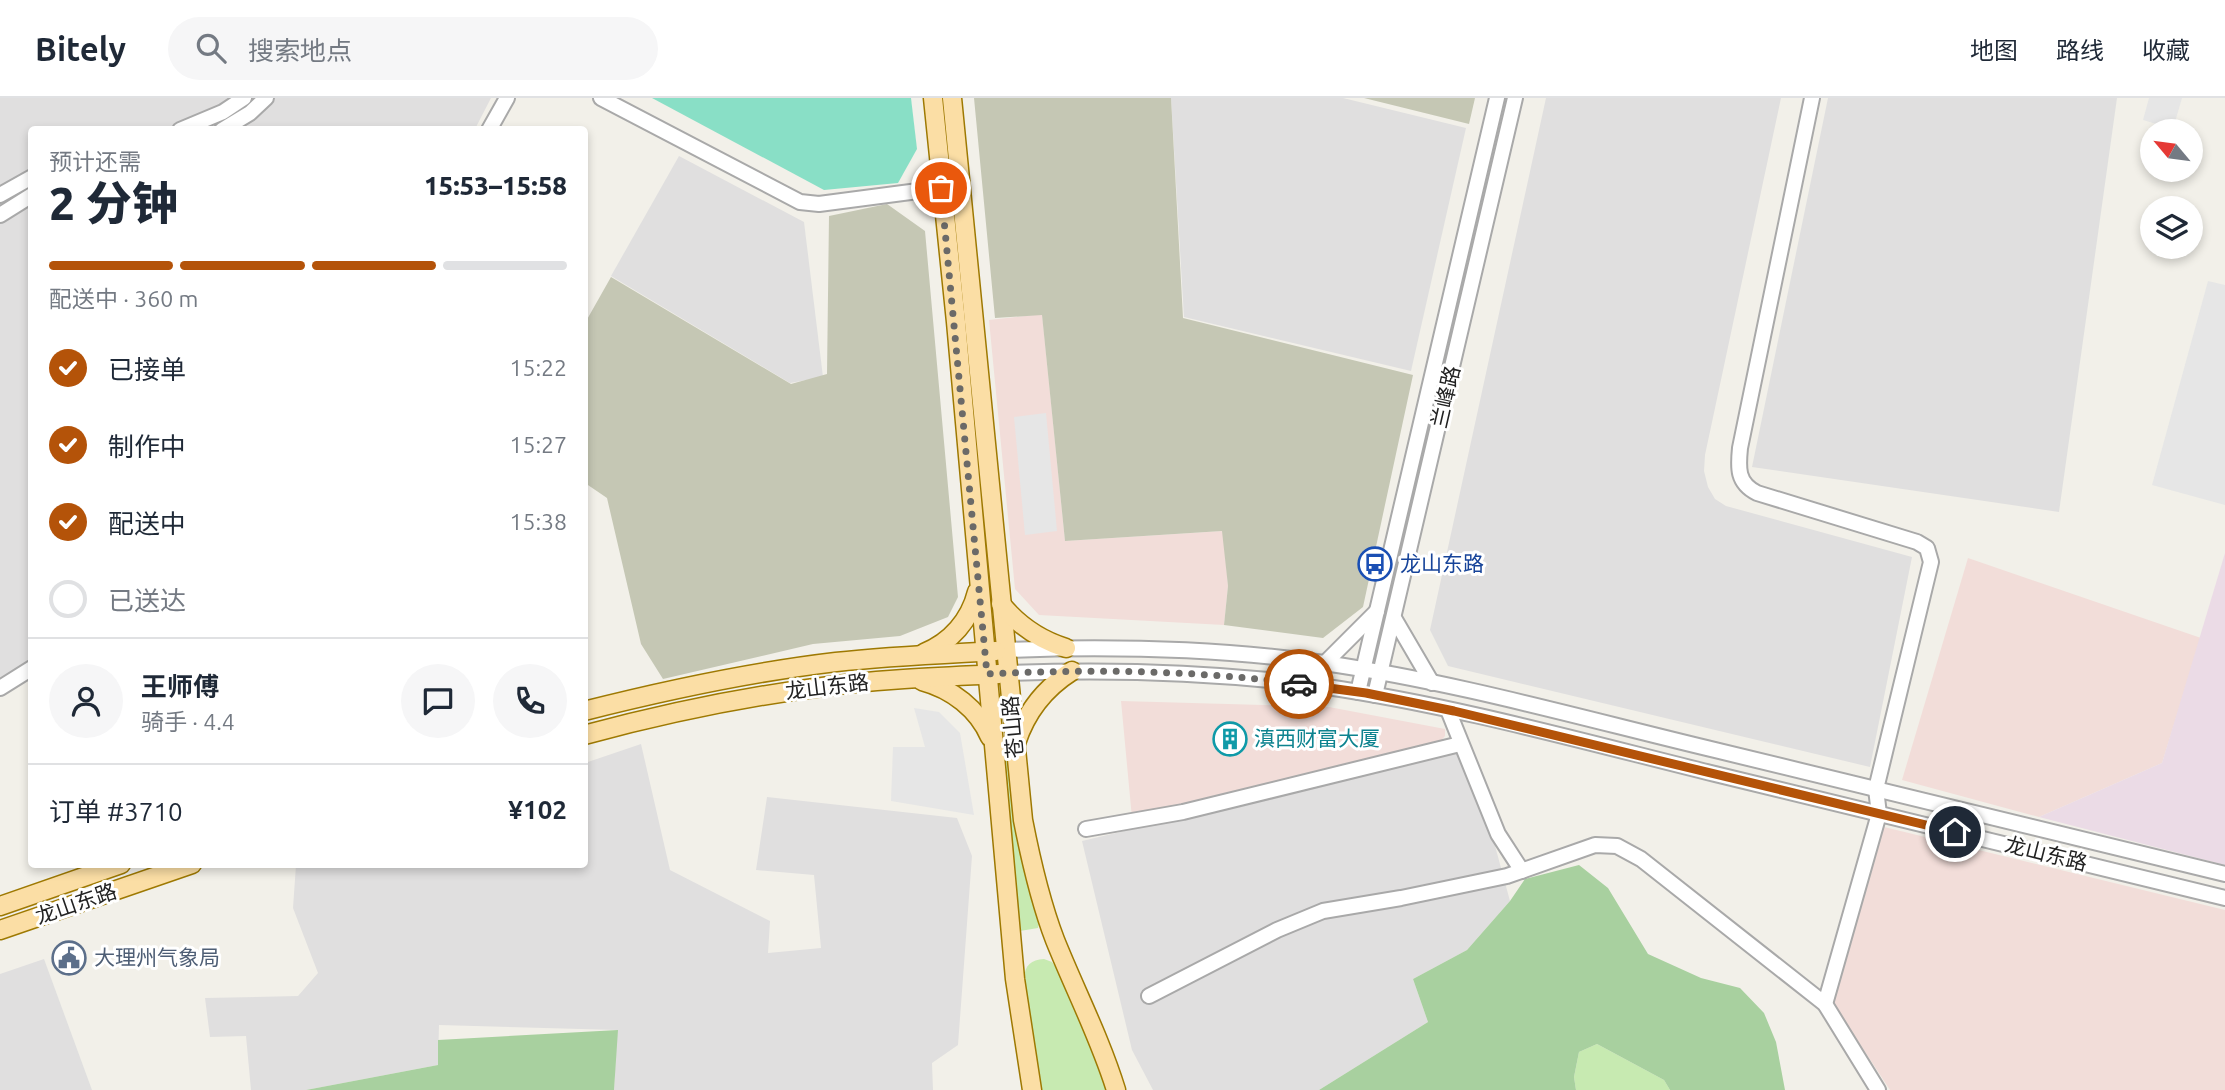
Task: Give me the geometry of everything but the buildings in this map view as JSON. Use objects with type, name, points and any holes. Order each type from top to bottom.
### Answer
[{"type":"main road","name":"苍山路","points":[[933,98],[1015,979],[1032,1090]]},
{"type":"main road","name":"苍山路","points":[[953,98],[1023,820],[1039,892],[1056,941],[1101,1044],[1116,1090]]},
{"type":"main road","points":[[918,655],[945,641],[960,627],[975,599],[979,578]]},
{"type":"main road","points":[[1002,604],[1016,621],[1034,634],[1066,648]]},
{"type":"main road","name":"龙山东路","points":[[588,710],[665,691],[760,673],[838,662],[1006,650]]},
{"type":"main road","points":[[1015,746],[1034,705],[1051,686],[1072,671]]},
{"type":"main road","name":"龙山东路","points":[[588,734],[764,695],[840,685],[1008,673]]},
{"type":"main road","points":[[912,679],[939,687],[963,701],[981,721],[993,744]]},
{"type":"main road","name":"龙山东路","points":[[0,906],[109,868]]},
{"type":"main road","name":"龙山东路","points":[[0,930],[180,868]]},
{"type":"street","points":[[229,126],[250,114],[266,98]]},
{"type":"street","points":[[491,126],[507,98]]},
{"type":"street","points":[[601,98],[800,202],[820,204],[941,188]]},
{"type":"street","name":"兰峰路","points":[[1358,692],[1497,98]]},
{"type":"street","name":"兰峰路","points":[[1375,695],[1515,98]]},
{"type":"street","points":[[1812,98],[1743,434],[1739,470],[1745,485],[1757,493],[1922,545],[1929,552],[1930,568],[1876,789],[1879,814],[1825,1004]]},
{"type":"street","points":[[190,126],[223,112],[243,99],[250,114]]},
{"type":"street","points":[[0,195],[28,179]]},
{"type":"street","points":[[0,215],[28,198]]},
{"type":"street","points":[[1325,663],[1378,610]]},
{"type":"street","points":[[1394,618],[1432,683]]},
{"type":"street","name":"龙山东路","points":[[1006,650],[1187,649],[1325,663],[1381,673],[2225,874]]},
{"type":"street","points":[[0,688],[28,670]]},
{"type":"street","name":"龙山东路","points":[[1008,673],[1149,671],[1222,675],[1375,695],[1447,710],[2225,898]]},
{"type":"street","points":[[1447,710],[1498,834],[1522,871]]},
{"type":"street","points":[[1086,829],[1183,812],[1460,744]]},
{"type":"street","points":[[1149,996],[1311,915],[1486,880],[1522,871],[1595,845],[1611,845],[1641,859],[1825,1004],[1878,1090]]},
{"type":"shaded area","points":[[0,98],[491,98],[477,126],[28,126],[28,663],[0,683]]},
{"type":"shaded area","points":[[974,98],[1171,98],[1183,318],[1413,375],[1363,607],[1323,638],[1224,625],[1228,586],[1222,531],[1065,541],[1042,315],[995,318]]},
{"type":"shaded area","points":[[1171,98],[1343,98],[1466,128],[1411,371],[1184,317]]},
{"type":"shaded area","points":[[1364,98],[1475,98],[1469,124]]},
{"type":"shaded area","points":[[1546,98],[1781,98],[1705,455],[1704,471],[1708,487],[1715,499],[1726,506],[1912,557],[1870,767],[1448,666],[1430,630]]},
{"type":"shaded area","points":[[1828,98],[2117,98],[2059,512],[1752,467]]},
{"type":"shaded area","points":[[2149,98],[2182,98],[2176,119],[2143,119]]},
{"type":"shaded area","points":[[679,156],[804,222],[823,377],[790,383],[611,276]]},
{"type":"shaded area","points":[[887,204],[925,231],[958,597],[948,617],[900,636],[813,644],[663,679],[641,644],[607,498],[588,485],[588,318],[611,277],[791,384],[827,374],[829,216]]},
{"type":"shaded area","points":[[2208,281],[2225,285],[2225,505],[2152,485]]},
{"type":"shaded area","points":[[1042,314],[1065,541],[1223,531],[1228,586],[1224,625],[1039,615],[1015,589],[989,320]]},
{"type":"shaded area","points":[[1046,413],[1057,531],[1025,535],[1014,417]]},
{"type":"shaded area","points":[[2225,553],[2225,865],[2039,817],[2162,763]]},
{"type":"shaded area","points":[[1968,558],[2201,638],[2162,763],[2039,817],[1902,780]]},
{"type":"shaded area","name":"滇西财富大厦","points":[[1121,701],[1329,707],[1445,729],[1445,736],[1440,742],[1132,818]]},
{"type":"shaded area","points":[[914,708],[939,712],[960,733],[974,815],[891,801],[893,747],[925,747]]},
{"type":"shaded area","points":[[641,744],[670,870],[770,921],[768,953],[821,948],[814,875],[756,870],[767,797],[957,818],[972,856],[958,1045],[932,1063],[933,1090],[614,1090],[617,1030],[439,1025],[438,1065],[306,1090],[251,1090],[246,1036],[210,1037],[205,998],[298,996],[318,973],[293,908],[296,868],[588,868],[588,762]]},
{"type":"shaded area","points":[[1469,750],[1510,901],[1467,950],[1413,979],[1428,1022],[1319,1090],[1153,1090],[1132,1050],[1082,841]]},
{"type":"shaded area","points":[[1884,827],[2225,910],[2225,1090],[1890,1090],[1833,1003]]},
{"type":"shaded area","points":[[44,959],[92,1090],[0,1090],[0,974]]},
{"type":"green space","points":[[652,98],[911,98],[917,149],[898,183],[824,190]]},
{"type":"green space","points":[[1000,745],[1007,747],[1018,839],[1039,923],[1038,928],[1020,931],[1018,927]]},
{"type":"green space","points":[[1579,865],[1608,888],[1648,954],[1701,978],[1740,988],[1764,1013],[1776,1042],[1785,1090],[1670,1090],[1664,1080],[1597,1044],[1579,1052],[1574,1077],[1576,1090],[1319,1090],[1428,1022],[1413,979],[1467,950],[1510,901],[1525,879]]},
{"type":"green space","points":[[1044,959],[1052,962],[1057,969],[1088,1035],[1108,1090],[1041,1090],[1024,978],[1030,964]]},
{"type":"green space","points":[[618,1030],[614,1090],[306,1090],[438,1065],[438,1040]]},
{"type":"green space","points":[[1597,1044],[1664,1080],[1670,1090],[1576,1090],[1574,1077],[1579,1052]]},
{"type":"way so far","points":[[941,188],[956,322],[987,674],[1149,671],[1222,675],[1299,684]]},
{"type":"place","name":"龙山东路","points":[[1375,564]]},
{"type":"place","name":"滇西财富大厦","points":[[1230,739]]},
{"type":"place","name":"大理州气象局","points":[[69,958]]},
{"type":"route","points":[[1299,684],[1366,693],[1454,711],[1955,832]]}]
